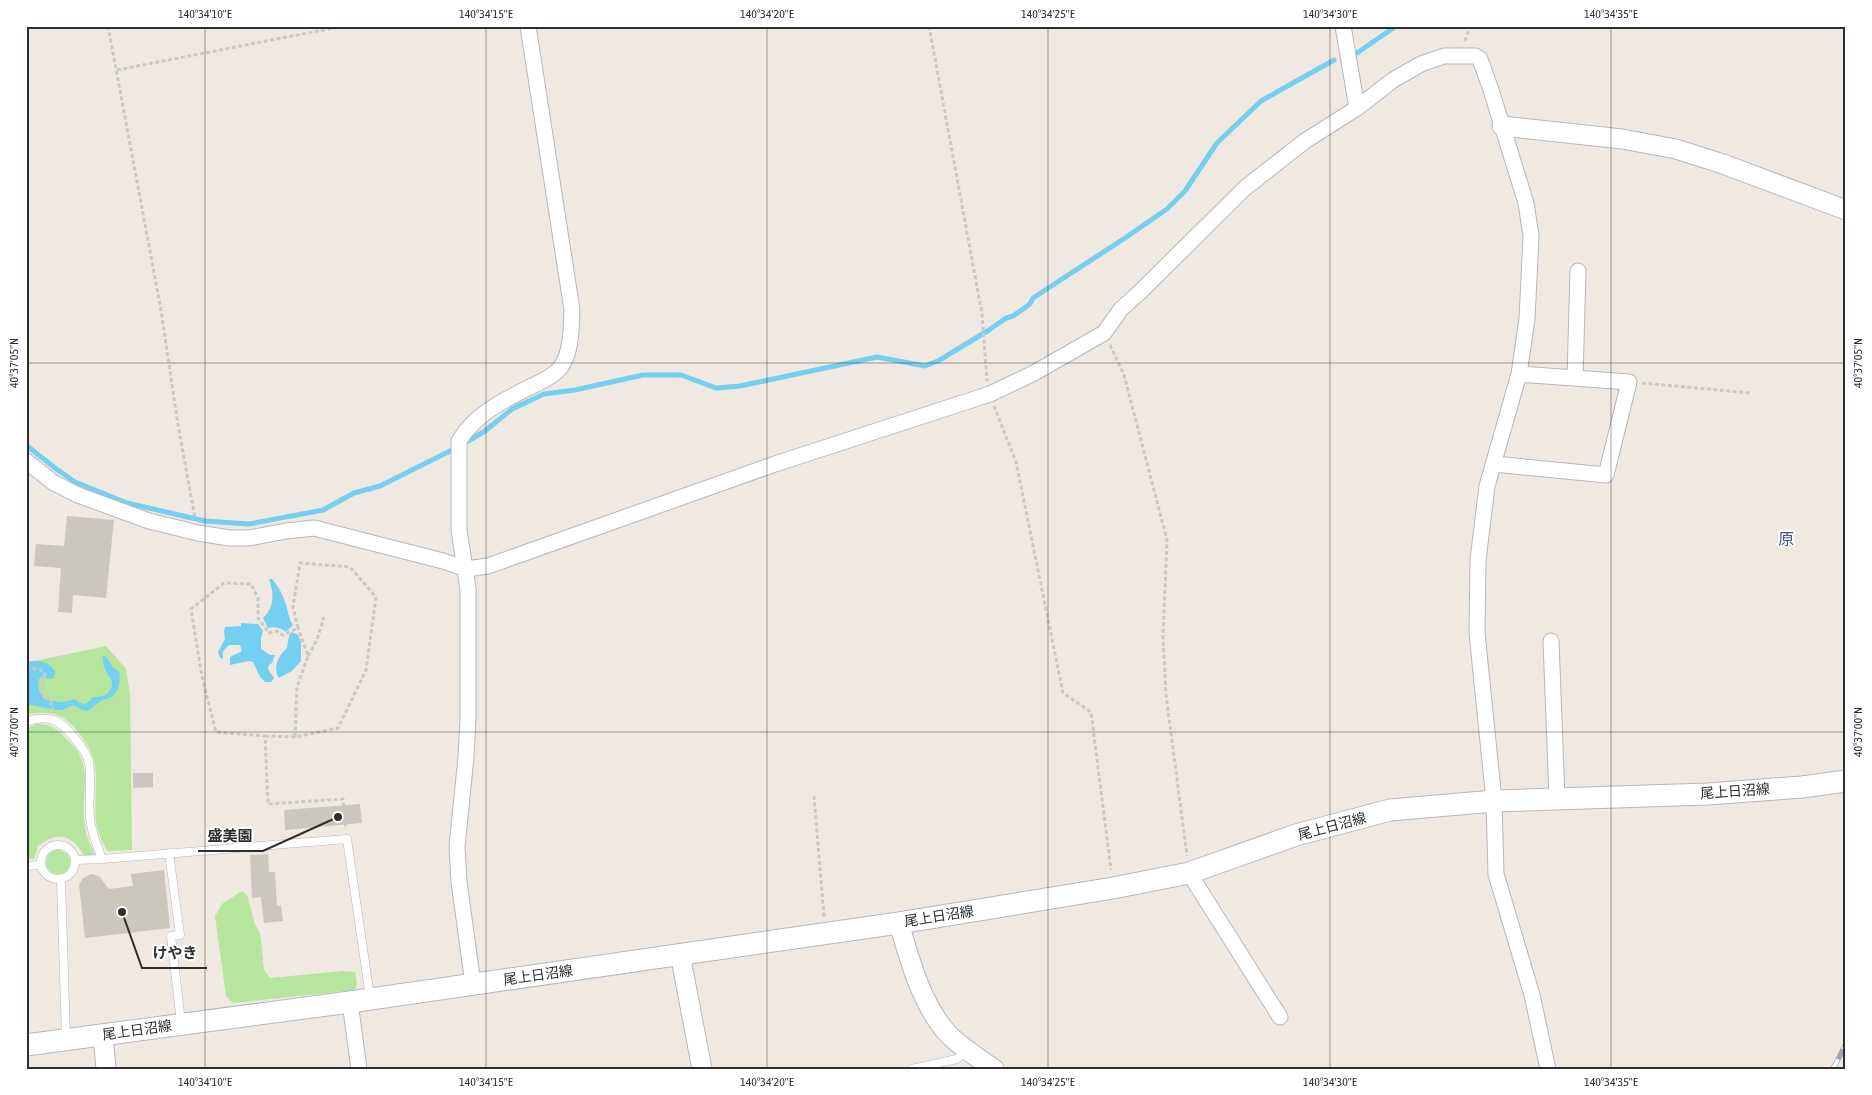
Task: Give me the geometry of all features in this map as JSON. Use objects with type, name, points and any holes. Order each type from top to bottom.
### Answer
[{"type":"main road","name":"尾上日沼線","points":[[26,1045],[361,1001],[899,923],[1113,888],[1189,873],[1296,835],[1390,810],[1557,798],[1708,794],[1802,787],[1846,781]]},
{"type":"street","points":[[472,984],[458,882],[457,847],[468,717],[468,589],[459,530],[459,441],[466,430],[482,414],[541,381],[560,368],[570,342],[572,310],[528,26]]},
{"type":"street","points":[[1343,26],[1357,108]]},
{"type":"street","points":[[26,461],[54,483],[78,495],[149,521],[198,533],[229,538],[249,538],[286,530],[314,528],[443,561],[466,569],[488,566],[776,464],[990,394],[1055,361],[1104,333],[1121,309],[1245,188],[1305,141],[1357,108],[1393,80],[1421,64],[1444,56],[1475,56],[1480,59],[1526,203],[1530,236],[1527,319],[1519,374],[1487,486],[1478,560],[1477,632],[1494,802],[1496,874],[1532,995],[1548,1069]]},
{"type":"street","points":[[1502,126],[1622,139],[1676,149],[1723,164],[1846,210]]},
{"type":"street","points":[[1575,378],[1578,271]]},
{"type":"street","points":[[1494,464],[1606,475],[1629,382],[1519,374]]},
{"type":"street","points":[[1551,641],[1557,798]]},
{"type":"street","points":[[1189,873],[1280,1017]]},
{"type":"street","points":[[899,923],[912,966],[937,1019],[950,1036],[994,1069]]},
{"type":"street","points":[[680,954],[702,1069]]},
{"type":"street","points":[[359,1069],[361,1001]]},
{"type":"street","points":[[103,1035],[106,1069]]},
{"type":"lane","points":[[26,722],[35,719],[52,719],[60,723],[85,751],[89,761],[89,816],[91,831],[102,858]]},
{"type":"lane","points":[[75,860],[347,839],[361,1001]]},
{"type":"lane","points":[[56,845],[68,848],[75,860],[71,873],[62,880],[50,878],[40,865],[42,854],[51,846],[56,845]]},
{"type":"lane","points":[[169,853],[180,935],[171,936],[182,1024]]},
{"type":"lane","points":[[26,866],[40,865]]},
{"type":"lane","points":[[62,880],[66,1039]]},
{"type":"lane","points":[[912,1069],[957,1059],[968,1050]]},
{"type":"path","points":[[108,26],[161,310],[178,425],[198,533]]},
{"type":"path","points":[[116,70],[344,26]]},
{"type":"path","points":[[929,26],[982,314],[985,369],[990,394],[1016,462],[1063,693],[1091,712],[1113,888]]},
{"type":"path","points":[[1104,333],[1124,375],[1167,540],[1163,636],[1166,696],[1189,873]]},
{"type":"path","points":[[1629,382],[1750,393]]},
{"type":"path","points":[[298,628],[283,635],[277,631],[268,632],[258,618],[258,598],[250,584],[224,583],[191,609],[202,677],[216,732],[295,737],[338,728],[366,670],[376,597],[350,567],[300,564],[293,607],[308,656]]},
{"type":"path","points":[[295,737],[297,687],[308,656],[317,640],[324,617]]},
{"type":"path","points":[[26,666],[41,670],[45,675],[42,688],[43,695],[51,700],[53,707],[52,719]]},
{"type":"path","points":[[265,736],[268,804],[343,798],[347,839]]},
{"type":"path","points":[[814,796],[825,933]]},
{"type":"green space","points":[[106,646],[126,669],[130,694],[132,850],[107,851],[97,827],[95,765],[86,743],[76,729],[63,718],[50,713],[26,715],[26,663]]},
{"type":"green space","points":[[37,724],[50,726],[60,732],[76,749],[82,760],[85,780],[85,826],[95,855],[84,856],[70,839],[58,837],[45,841],[38,846],[34,859],[26,859],[26,729]]},
{"type":"green space","points":[[58,850],[66,854],[70,862],[66,870],[58,874],[50,870],[46,862],[50,854]]},
{"type":"green space","points":[[242,891],[247,895],[255,924],[260,933],[264,970],[270,978],[343,971],[355,972],[357,983],[355,990],[233,1003],[226,996],[215,916],[222,904]]},
{"type":"water","points":[[269,579],[272,579],[277,585],[293,625],[286,632],[273,627],[268,628],[263,618],[270,609],[272,600]]},
{"type":"water","points":[[241,623],[258,624],[263,631],[261,649],[270,655],[275,655],[268,669],[274,678],[271,682],[263,680],[253,662],[249,661],[230,665],[230,657],[242,651],[240,645],[229,645],[223,651],[223,659],[220,658],[218,652],[225,639],[225,627],[241,626]]},
{"type":"water","points":[[292,632],[298,635],[301,642],[301,661],[292,671],[279,678],[276,670],[277,662],[287,648],[289,635]]},
{"type":"water","points":[[103,656],[106,656],[113,668],[119,671],[119,685],[112,697],[102,700],[87,711],[79,709],[74,705],[62,710],[56,710],[26,704],[26,662],[42,662],[49,665],[55,671],[54,678],[42,677],[38,680],[39,691],[45,700],[63,702],[75,699],[80,703],[86,704],[93,697],[101,697],[111,689],[112,681],[105,669]]},
{"type":"building","points":[[67,516],[114,520],[106,598],[73,595],[72,613],[58,612],[61,568],[34,566],[36,544],[64,546]]},
{"type":"building","points":[[133,773],[153,773],[153,787],[133,788]]},
{"type":"building","points":[[360,804],[362,823],[285,830],[284,810]]},
{"type":"building","points":[[268,854],[269,872],[275,872],[277,906],[281,905],[283,921],[264,923],[261,897],[252,898],[250,855]]},
{"type":"building","points":[[164,870],[170,928],[85,938],[79,885],[83,878],[91,874],[99,876],[109,889],[133,886],[131,874]]},
{"type":"waterway","points":[[1357,53],[1396,26]]},
{"type":"waterway","points":[[463,444],[485,431],[512,409],[544,394],[575,390],[643,375],[681,375],[716,388],[740,386],[877,357],[925,366],[938,361],[1006,318],[1013,316],[1030,304],[1033,298],[1167,209],[1185,191],[1217,143],[1261,101],[1334,60]]},
{"type":"waterway","points":[[26,445],[75,482],[127,503],[205,521],[249,524],[323,510],[354,493],[380,486],[456,448]]},
{"type":"railway","points":[[1833,1069],[1846,1044]]},
{"type":"place","name":"盛美園","points":[[338,817]]},
{"type":"place","name":"けやき","points":[[122,912]]},
{"type":"district","name":"原","points":[[1786,539]]}]
